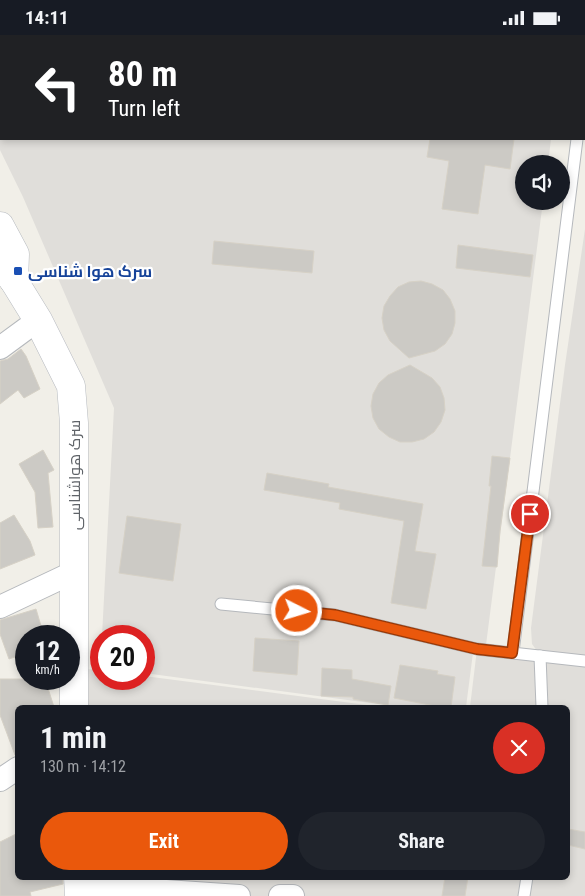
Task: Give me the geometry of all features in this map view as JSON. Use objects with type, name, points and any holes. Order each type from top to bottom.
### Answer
[{"type":"street","points":[[0,226],[15,254],[7,272]]},
{"type":"street","name":"سرک هواشناسی","points":[[7,272],[38,320],[71,386],[74,423],[74,705]]},
{"type":"street","points":[[0,348],[38,320]]},
{"type":"street","points":[[0,607],[74,572]]},
{"type":"street","points":[[0,780],[15,770]]},
{"type":"street","points":[[78,886],[239,896]]},
{"type":"street","points":[[280,896],[293,896]]},
{"type":"lane","points":[[512,653],[580,140]]},
{"type":"lane","points":[[221,604],[335,615],[477,649],[585,661]]},
{"type":"lane","points":[[540,656],[542,705]]},
{"type":"lane","points":[[524,896],[527,880]]},
{"type":"shaded area","points":[[0,140],[551,140],[549,155],[515,155],[515,210],[542,210],[486,645],[474,645],[466,705],[385,705],[155,674],[155,625],[103,625],[114,408],[23,197],[0,150]]},
{"type":"shaded area","points":[[585,229],[585,896],[65,896],[64,880],[570,880],[570,705],[470,705],[477,649],[540,655],[532,644],[531,628],[565,365]]},
{"type":"shaded area","points":[[80,669],[90,669],[90,690],[155,690],[155,677],[367,705],[60,705],[59,690],[80,690]]},
{"type":"building","points":[[430,140],[514,140],[510,169],[485,165],[478,214],[442,209],[449,161],[427,157]]},
{"type":"building","points":[[214,241],[314,251],[312,273],[212,264]]},
{"type":"building","points":[[458,245],[533,255],[530,277],[456,268]]},
{"type":"building","points":[[421,281],[443,290],[450,299],[455,311],[455,323],[452,334],[445,344],[435,351],[409,358],[390,341],[384,330],[382,318],[384,306],[398,287],[409,282]]},
{"type":"building","points":[[21,349],[26,356],[40,389],[24,398],[18,390],[0,404],[0,361],[8,359]]},
{"type":"building","points":[[410,365],[432,378],[440,387],[444,398],[445,410],[441,422],[434,432],[424,439],[400,442],[389,437],[379,429],[373,418],[371,406],[373,394],[379,383],[388,375]]},
{"type":"building","points":[[43,450],[54,470],[48,473],[53,527],[38,528],[35,492],[19,464]]},
{"type":"building","points":[[492,456],[510,458],[497,567],[482,566],[491,486],[489,486]]},
{"type":"building","points":[[267,473],[329,484],[328,487],[423,504],[415,551],[436,554],[426,609],[391,603],[404,521],[339,509],[340,503],[264,490]]},
{"type":"building","points":[[14,515],[30,541],[35,555],[0,569],[0,523]]},
{"type":"building","points":[[127,516],[181,524],[173,581],[119,573]]},
{"type":"building","points":[[36,609],[41,625],[15,625],[15,657],[9,659],[0,634],[0,620]]},
{"type":"building","points":[[255,638],[299,641],[297,675],[253,671]]},
{"type":"building","points":[[400,665],[438,671],[437,674],[455,677],[451,705],[430,705],[394,698]]},
{"type":"building","points":[[322,668],[352,670],[352,679],[391,686],[388,705],[353,699],[353,697],[321,696]]},
{"type":"building","points":[[0,679],[15,679],[15,690],[49,690],[53,705],[15,705],[15,755],[0,715]]},
{"type":"building","points":[[570,829],[585,832],[585,849],[570,845]]},
{"type":"building","points":[[15,834],[15,880],[62,880],[63,884],[30,892],[31,896],[0,896],[0,842]]},
{"type":"building","points":[[445,880],[468,880],[465,896],[442,896]]},
{"type":"place","name":"سرک هوا شناسی","points":[[18,271]]},
{"type":"route","points":[[297,611],[335,615],[477,649],[512,653],[530,514]]}]
